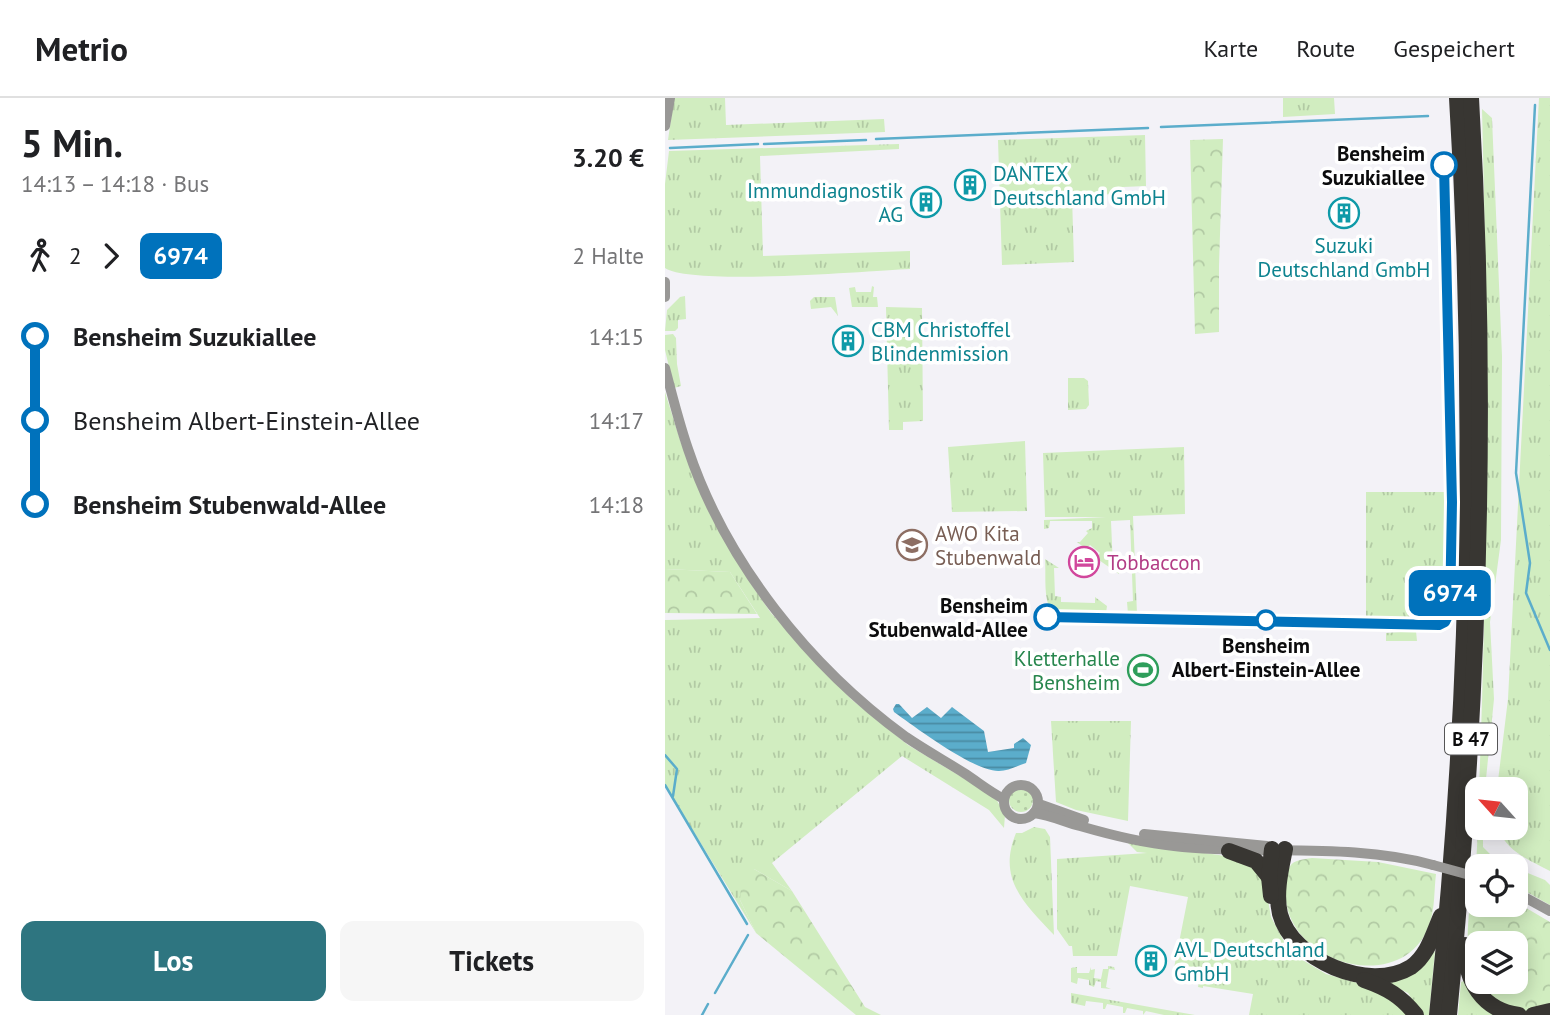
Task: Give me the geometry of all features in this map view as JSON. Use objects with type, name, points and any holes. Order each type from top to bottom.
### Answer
[{"type":"highway","name":"B 47","points":[[1449,1015],[1467,525],[1467,354],[1462,172],[1457,98]]},
{"type":"highway","name":"B 47","points":[[1437,1015],[1454,904],[1476,639],[1480,395],[1471,98]]},
{"type":"highway","points":[[1279,849],[1278,899],[1287,932],[1297,945],[1314,958],[1333,967],[1376,976],[1393,974],[1411,966],[1426,951],[1454,904]]},
{"type":"highway","points":[[1279,849],[1269,877],[1275,917],[1283,936],[1294,951],[1330,972],[1386,987],[1403,999],[1416,1015]]},
{"type":"highway","points":[[1229,851],[1256,861],[1269,877]]},
{"type":"highway","points":[[1454,904],[1465,924],[1465,964],[1469,978],[1485,1000],[1496,1009],[1519,1015]]},
{"type":"highway","points":[[1533,1015],[1550,1011]]},
{"type":"street","points":[[665,126],[670,98]]},
{"type":"street","points":[[665,282],[665,297]]},
{"type":"street","points":[[665,368],[688,451],[707,494],[727,534],[776,611],[818,659],[859,699],[908,738],[965,774],[1007,794]]},
{"type":"street","points":[[1019,785],[1028,785],[1035,791],[1037,808],[1024,819],[1012,816],[1006,809],[1007,794],[1019,785]]},
{"type":"street","points":[[1037,808],[1139,834],[1265,845],[1279,849],[1409,858],[1465,873]]},
{"type":"street","points":[[1037,808],[1135,840],[1229,851],[1265,852],[1279,849]]},
{"type":"street","points":[[1528,899],[1550,911]]},
{"type":"green space","points":[[674,98],[725,98],[726,125],[884,119],[885,132],[668,140]]},
{"type":"green space","points":[[1283,98],[1334,98],[1335,114],[1283,117]]},
{"type":"green space","points":[[1539,98],[1550,98],[1550,871],[1528,859],[1528,854],[1520,854],[1504,840],[1528,840],[1528,777],[1498,777],[1508,699]]},
{"type":"green space","points":[[1482,109],[1492,118],[1502,356],[1501,540],[1490,622],[1494,699],[1486,777],[1479,777],[1486,449]]},
{"type":"green space","points":[[1145,135],[1146,186],[1123,187],[1116,194],[1072,196],[1074,262],[1002,265],[998,140]]},
{"type":"green space","points":[[1223,139],[1219,332],[1195,334],[1190,140]]},
{"type":"green space","points":[[899,144],[899,149],[760,156],[763,256],[910,251],[910,269],[743,277],[682,273],[665,268],[665,184],[669,151]]},
{"type":"green space","points":[[872,286],[878,307],[852,307],[849,288],[855,287],[856,292],[871,292]]},
{"type":"green space","points":[[685,296],[686,319],[678,320],[678,328],[675,331],[665,331],[667,310],[680,297]]},
{"type":"green space","points":[[814,297],[835,297],[838,316],[831,307],[811,309],[810,301]]},
{"type":"green space","points":[[886,307],[922,308],[923,421],[903,422],[903,430],[889,430]]},
{"type":"green space","points":[[673,334],[676,338],[681,386],[674,388],[665,350],[665,335]]},
{"type":"green space","points":[[1068,378],[1084,378],[1088,381],[1089,405],[1086,409],[1068,410]]},
{"type":"green space","points":[[665,392],[681,443],[747,578],[771,613],[851,699],[908,745],[995,797],[1005,815],[1004,828],[989,810],[902,756],[772,863],[792,891],[754,869],[740,900],[756,933],[665,785],[665,620],[760,618],[730,572],[665,569]]},
{"type":"green space","points":[[1025,441],[1027,511],[952,512],[948,447]]},
{"type":"green space","points":[[1184,447],[1185,514],[1133,516],[1137,614],[1128,614],[1127,602],[1133,601],[1130,520],[1111,521],[1113,568],[1119,569],[1119,574],[1096,558],[1100,553],[1090,545],[1086,549],[1077,542],[1092,528],[1092,521],[1050,521],[1049,528],[1044,529],[1044,520],[1106,517],[1045,517],[1043,453]]},
{"type":"green space","points":[[1366,492],[1446,492],[1446,500],[1449,502],[1447,608],[1440,619],[1366,620]]},
{"type":"green space","points":[[1045,559],[1059,568],[1054,568],[1055,596],[1061,597],[1061,602],[1095,603],[1095,597],[1107,606],[1106,613],[1074,614],[1052,608],[1048,604],[1046,593]]},
{"type":"green space","points":[[665,569],[730,572],[757,614],[665,613]]},
{"type":"green space","points":[[1254,628],[1370,629],[1370,631]]},
{"type":"green space","points":[[1416,631],[1417,641],[1386,641],[1386,633]]},
{"type":"green space","points":[[1051,721],[1131,721],[1128,821],[1076,810],[1056,802]]},
{"type":"green space","points":[[1021,788],[1029,792],[1033,800],[1029,808],[1021,812],[1013,808],[1009,800],[1013,792]]},
{"type":"green space","points":[[1034,827],[1045,829],[1050,837],[1054,935],[1024,901],[1012,877],[1011,849],[1016,833]]},
{"type":"green space","points":[[1477,840],[1483,840],[1483,847],[1490,854],[1477,854]]},
{"type":"green space","points":[[1127,842],[1246,861],[1264,878],[1271,917],[1286,945],[1296,956],[1326,974],[1372,987],[1410,1015],[1249,1015],[1253,994],[1203,988],[1198,987],[1199,982],[1172,978],[1188,897],[1130,886],[1117,956],[1073,956],[1072,946],[1069,946],[1057,929],[1057,859],[1147,853],[1137,852]]},
{"type":"green space","points":[[1312,858],[1378,862],[1436,874],[1432,917],[1417,946],[1396,960],[1371,966],[1345,962],[1321,952],[1301,934],[1288,911],[1286,882],[1290,866],[1296,861]]},
{"type":"green space","points":[[754,869],[792,891],[865,1007],[881,1015],[856,1015],[756,933],[740,900],[742,870]]},
{"type":"green space","points":[[1528,873],[1550,885],[1550,905],[1528,893]]},
{"type":"green space","points":[[1528,909],[1550,922],[1550,1005],[1525,1011],[1509,1007],[1488,994],[1528,994],[1528,931],[1468,931],[1468,917],[1528,917]]},
{"type":"green space","points":[[1435,951],[1429,1015],[1422,1015],[1408,993],[1383,981],[1423,965]]},
{"type":"green space","points":[[1108,966],[1114,967],[1115,970],[1109,969],[1106,987],[1111,989],[1101,988],[1101,982],[1096,981],[1094,987],[1089,985],[1089,980],[1078,978],[1077,984],[1071,982],[1071,968],[1077,967],[1077,973],[1089,973],[1091,967],[1091,970],[1095,969],[1094,978],[1101,979],[1103,969],[1108,969]]},
{"type":"green space","points":[[1461,982],[1465,982],[1465,994],[1478,994],[1500,1015],[1458,1015]]},
{"type":"green space","points":[[1071,993],[1195,1015],[1164,1015],[1146,1011],[1143,1015],[1143,1011],[1127,1008],[1123,1013],[1123,1007],[1107,1004],[1103,1009],[1103,1003],[1086,1001],[1085,1006],[1071,1003]]},
{"type":"water","points":[[896,704],[912,718],[927,707],[941,718],[952,707],[984,731],[988,752],[1014,748],[1014,744],[1023,738],[1031,745],[1026,763],[999,771],[975,764],[945,748],[894,712]]},
{"type":"waterway","points":[[1535,105],[1516,473],[1530,563],[1526,593],[1550,650]]},
{"type":"waterway","points":[[1161,127],[1428,116]]},
{"type":"waterway","points":[[876,139],[1148,128]]},
{"type":"waterway","points":[[764,144],[866,140]]},
{"type":"waterway","points":[[670,148],[758,144]]},
{"type":"waterway","points":[[665,755],[677,769],[673,796]]},
{"type":"waterway","points":[[665,785],[747,924]]},
{"type":"waterway","points":[[715,993],[748,935]]},
{"type":"waterway","points":[[702,1015],[708,1004]]},
{"type":"bus line","name":"6974","points":[[1047,617],[1439,625],[1445,622],[1450,612],[1452,502],[1444,165]]},
{"type":"place","name":"Bensheim Suzukiallee","points":[[1444,165]]},
{"type":"place","name":"DANTEX Deutschland GmbH","points":[[970,185]]},
{"type":"place","name":"Immundiagnostik AG","points":[[926,202]]},
{"type":"place","name":"Suzuki Deutschland GmbH","points":[[1344,213]]},
{"type":"place","name":"CBM Christoffel Blindenmission","points":[[848,341]]},
{"type":"place","name":"AWO Kita Stubenwald","points":[[912,545]]},
{"type":"place","name":"Tobbaccon","points":[[1084,562]]},
{"type":"place","name":"Bensheim Stubenwald-Allee","points":[[1047,617]]},
{"type":"place","name":"Bensheim Albert-Einstein-Allee","points":[[1266,620]]},
{"type":"place","name":"Kletterhalle Bensheim","points":[[1143,670]]},
{"type":"place","name":"AVL Deutschland GmbH","points":[[1151,961]]}]
